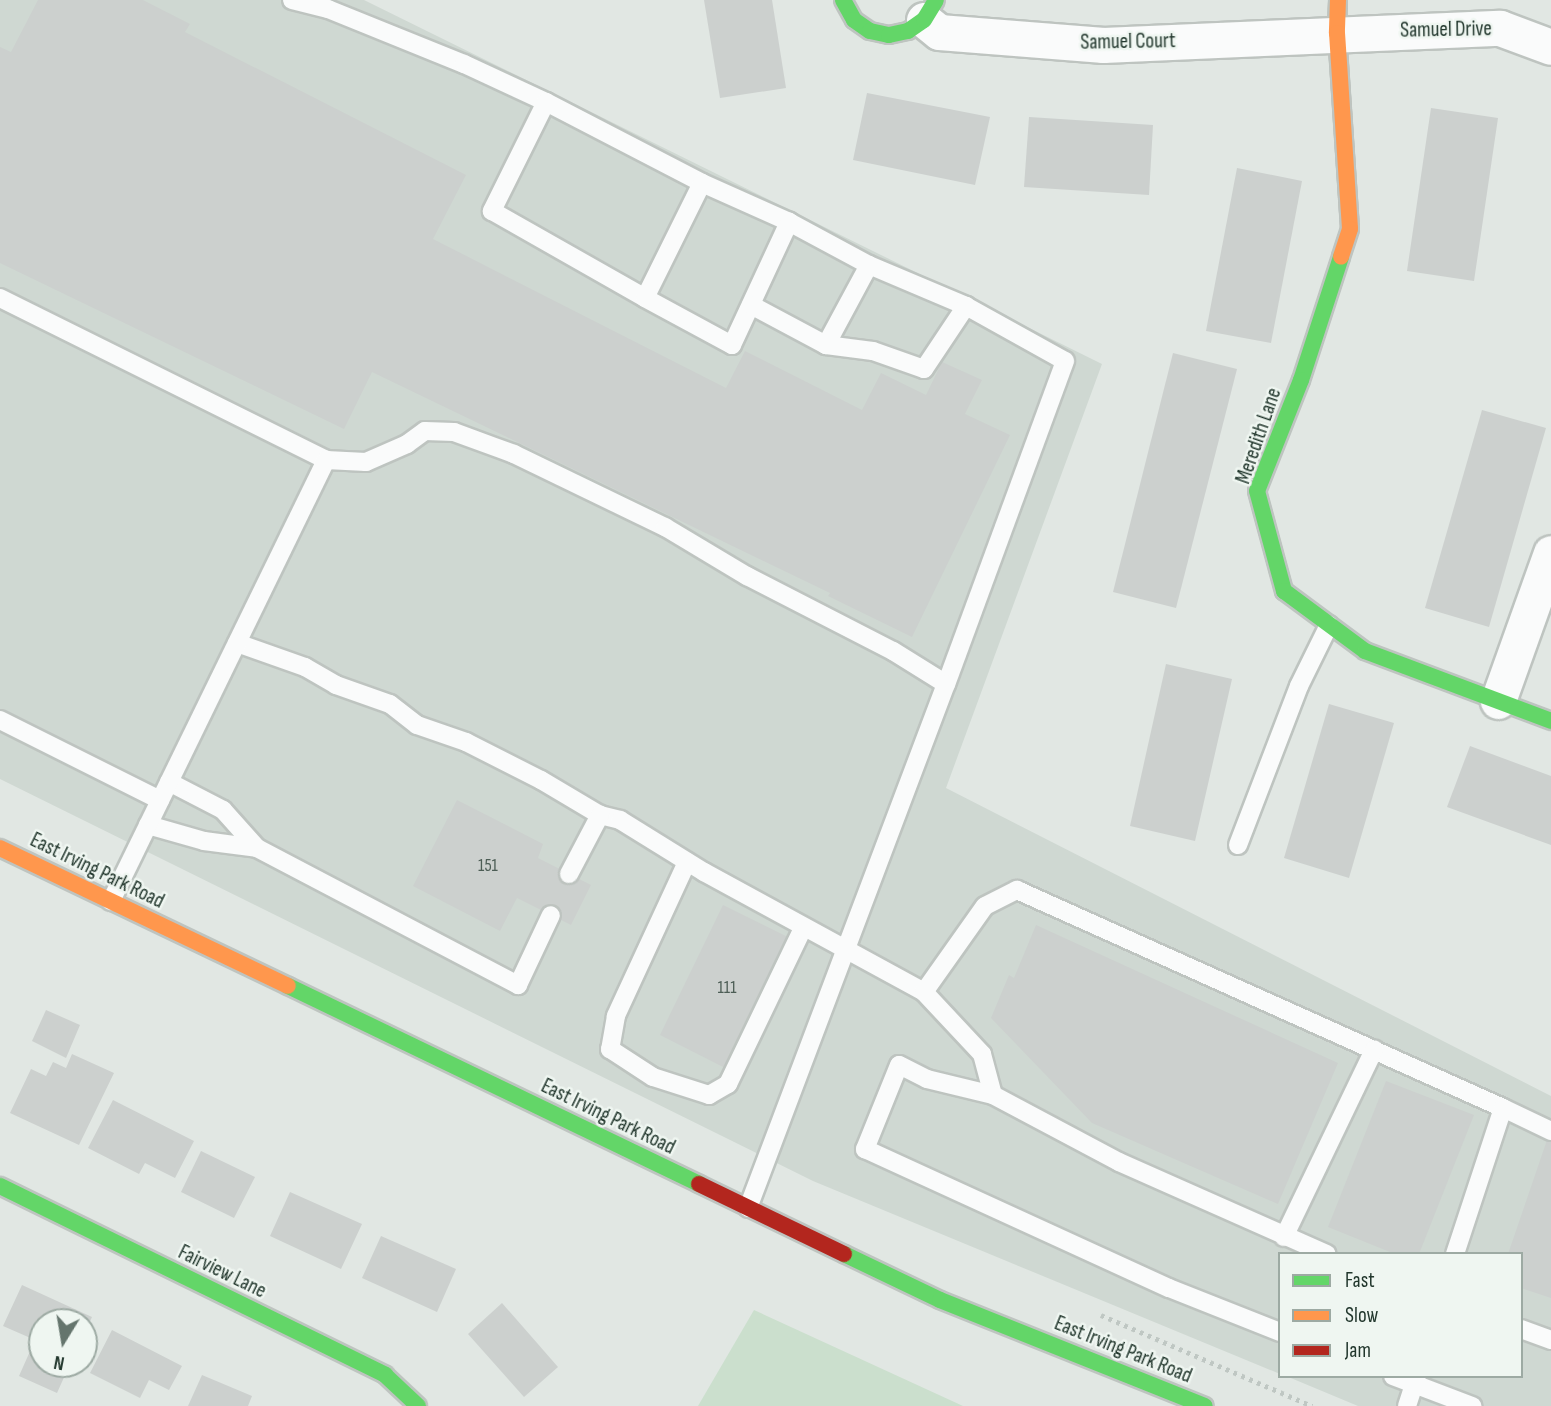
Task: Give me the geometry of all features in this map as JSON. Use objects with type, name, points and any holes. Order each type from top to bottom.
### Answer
[{"type":"street","name":"Samuel Court","points":[[843,0],[854,20],[870,31],[889,35],[908,31],[930,10],[939,32],[1102,45],[1338,17]]},
{"type":"street","name":"Samuel Drive","points":[[1338,17],[1500,28],[1551,47]]},
{"type":"street","name":"Meredith Lane","points":[[1338,17],[1350,229],[1301,380],[1257,491],[1284,591],[1365,651],[1551,721]]},
{"type":"street","points":[[1498,701],[1551,553]]},
{"type":"street","name":"East Irving Park Road","points":[[0,848],[940,1300],[1205,1406]]},
{"type":"street","name":"Fairview Lane","points":[[0,1186],[385,1375],[418,1406]]},
{"type":"lane","points":[[292,0],[328,9],[464,64],[545,102],[702,183],[789,222],[869,265],[966,306],[1065,361],[748,1208]]},
{"type":"lane","points":[[545,102],[492,211],[732,345],[789,222]]},
{"type":"lane","points":[[645,298],[702,183]]},
{"type":"lane","points":[[826,345],[869,265]]},
{"type":"lane","points":[[0,299],[326,460],[366,462],[407,444],[425,430],[454,432],[514,454],[666,527],[747,576],[893,651],[946,684]]},
{"type":"lane","points":[[751,305],[826,345],[873,351],[924,369],[966,306]]},
{"type":"lane","points":[[111,901],[326,460]]},
{"type":"lane","points":[[1238,845],[1299,686],[1329,625]]},
{"type":"lane","points":[[237,643],[305,667],[336,685],[390,704],[417,725],[466,742],[541,780],[600,815],[620,820],[687,862],[770,906],[803,928],[924,992],[982,1054],[993,1095]]},
{"type":"lane","points":[[0,720],[160,800]]},
{"type":"lane","points":[[169,782],[223,810],[257,848]]},
{"type":"lane","points":[[569,874],[600,815]]},
{"type":"lane","points":[[148,825],[204,841],[257,848],[518,985],[551,915]]},
{"type":"lane","points":[[687,862],[616,1016],[610,1049],[653,1077],[709,1095],[728,1084],[803,928]]},
{"type":"lane","points":[[924,992],[985,906],[1017,890],[1551,1132]]},
{"type":"lane","points":[[1284,1237],[1374,1050]]},
{"type":"lane","points":[[1278,1331],[1169,1288],[865,1149],[899,1065],[928,1079],[993,1095],[1119,1162],[1323,1252]]},
{"type":"lane","points":[[1456,1252],[1503,1108]]},
{"type":"lane","points":[[1523,1330],[1551,1340]]},
{"type":"lane","points":[[1407,1406],[1416,1380],[1472,1406]]},
{"type":"path","points":[[1101,1315],[1312,1406]]},
{"type":"shaded area","points":[[0,0],[364,0],[1102,364],[946,788],[1551,1096],[1551,1406],[1358,1406],[1291,1378],[1523,1378],[1523,1252],[1278,1252],[1278,1373],[813,1181],[0,779]]},
{"type":"green space","points":[[754,1310],[963,1406],[698,1406]]},
{"type":"building","points":[[38,0],[143,0],[190,24],[185,32],[466,175],[433,239],[726,388],[745,351],[862,410],[881,373],[926,395],[942,362],[982,380],[965,414],[1010,435],[912,637],[828,596],[830,593],[372,372],[344,429],[0,263],[0,47],[11,52]]},
{"type":"building","points":[[704,0],[772,0],[786,88],[720,98]]},
{"type":"building","points":[[867,93],[990,117],[975,185],[853,160]]},
{"type":"building","points":[[1431,108],[1498,118],[1474,281],[1407,271]]},
{"type":"building","points":[[1029,117],[1153,125],[1149,195],[1024,187]]},
{"type":"building","points":[[1237,168],[1302,181],[1271,343],[1206,331]]},
{"type":"building","points":[[1173,353],[1237,369],[1176,608],[1113,592]]},
{"type":"building","points":[[1482,410],[1546,428],[1489,627],[1425,608]]},
{"type":"building","points":[[1166,664],[1232,679],[1195,841],[1130,826]]},
{"type":"building","points":[[1329,704],[1394,723],[1349,878],[1284,858]]},
{"type":"building","points":[[1470,746],[1551,776],[1551,845],[1447,807]]},
{"type":"building","points":[[457,800],[543,844],[538,858],[591,885],[571,925],[517,898],[500,931],[413,886]]},
{"type":"building","points":[[723,905],[794,940],[733,1072],[660,1035]]},
{"type":"building","points":[[1036,925],[1338,1063],[1278,1204],[1092,1123],[991,1018],[1009,975],[1014,978]]},
{"type":"building","points":[[46,1010],[80,1025],[66,1058],[32,1041]]},
{"type":"building","points":[[72,1054],[114,1073],[79,1145],[10,1113],[31,1069],[46,1076],[53,1062],[66,1068]]},
{"type":"building","points":[[1386,1081],[1474,1115],[1420,1252],[1390,1252],[1328,1227]]},
{"type":"building","points":[[113,1100],[194,1141],[175,1178],[145,1163],[139,1174],[88,1148]]},
{"type":"building","points":[[1547,1140],[1551,1142],[1551,1298],[1523,1289],[1523,1252],[1509,1252]]},
{"type":"building","points":[[201,1151],[255,1177],[234,1218],[181,1192]]},
{"type":"building","points":[[290,1192],[362,1224],[341,1269],[270,1236]]},
{"type":"building","points":[[381,1236],[456,1269],[437,1312],[362,1278]]},
{"type":"building","points":[[22,1285],[72,1308],[28,1308],[28,1337],[3,1326]]},
{"type":"building","points":[[502,1303],[558,1367],[524,1397],[468,1334]]},
{"type":"building","points":[[112,1330],[182,1366],[169,1390],[149,1380],[140,1398],[98,1377],[98,1357]]},
{"type":"building","points":[[28,1356],[28,1378],[64,1378],[57,1393],[19,1376]]},
{"type":"building","points":[[202,1375],[252,1396],[248,1406],[188,1406]]},
{"type":"traffic: fast","points":[[843,0],[854,20],[870,31],[889,35],[908,31],[924,20],[936,0]]},
{"type":"traffic: fast","points":[[1341,257],[1301,380],[1257,491],[1284,591],[1365,651],[1551,721]]},
{"type":"traffic: fast","points":[[288,986],[699,1184]]},
{"type":"traffic: fast","points":[[0,1186],[385,1375],[418,1406]]},
{"type":"traffic: fast","points":[[844,1254],[940,1300],[1205,1406]]},
{"type":"traffic: slow","points":[[1338,0],[1337,33],[1350,229],[1341,257]]},
{"type":"traffic: slow","points":[[0,848],[288,986]]},
{"type":"traffic: jam","points":[[699,1184],[844,1254]]}]
